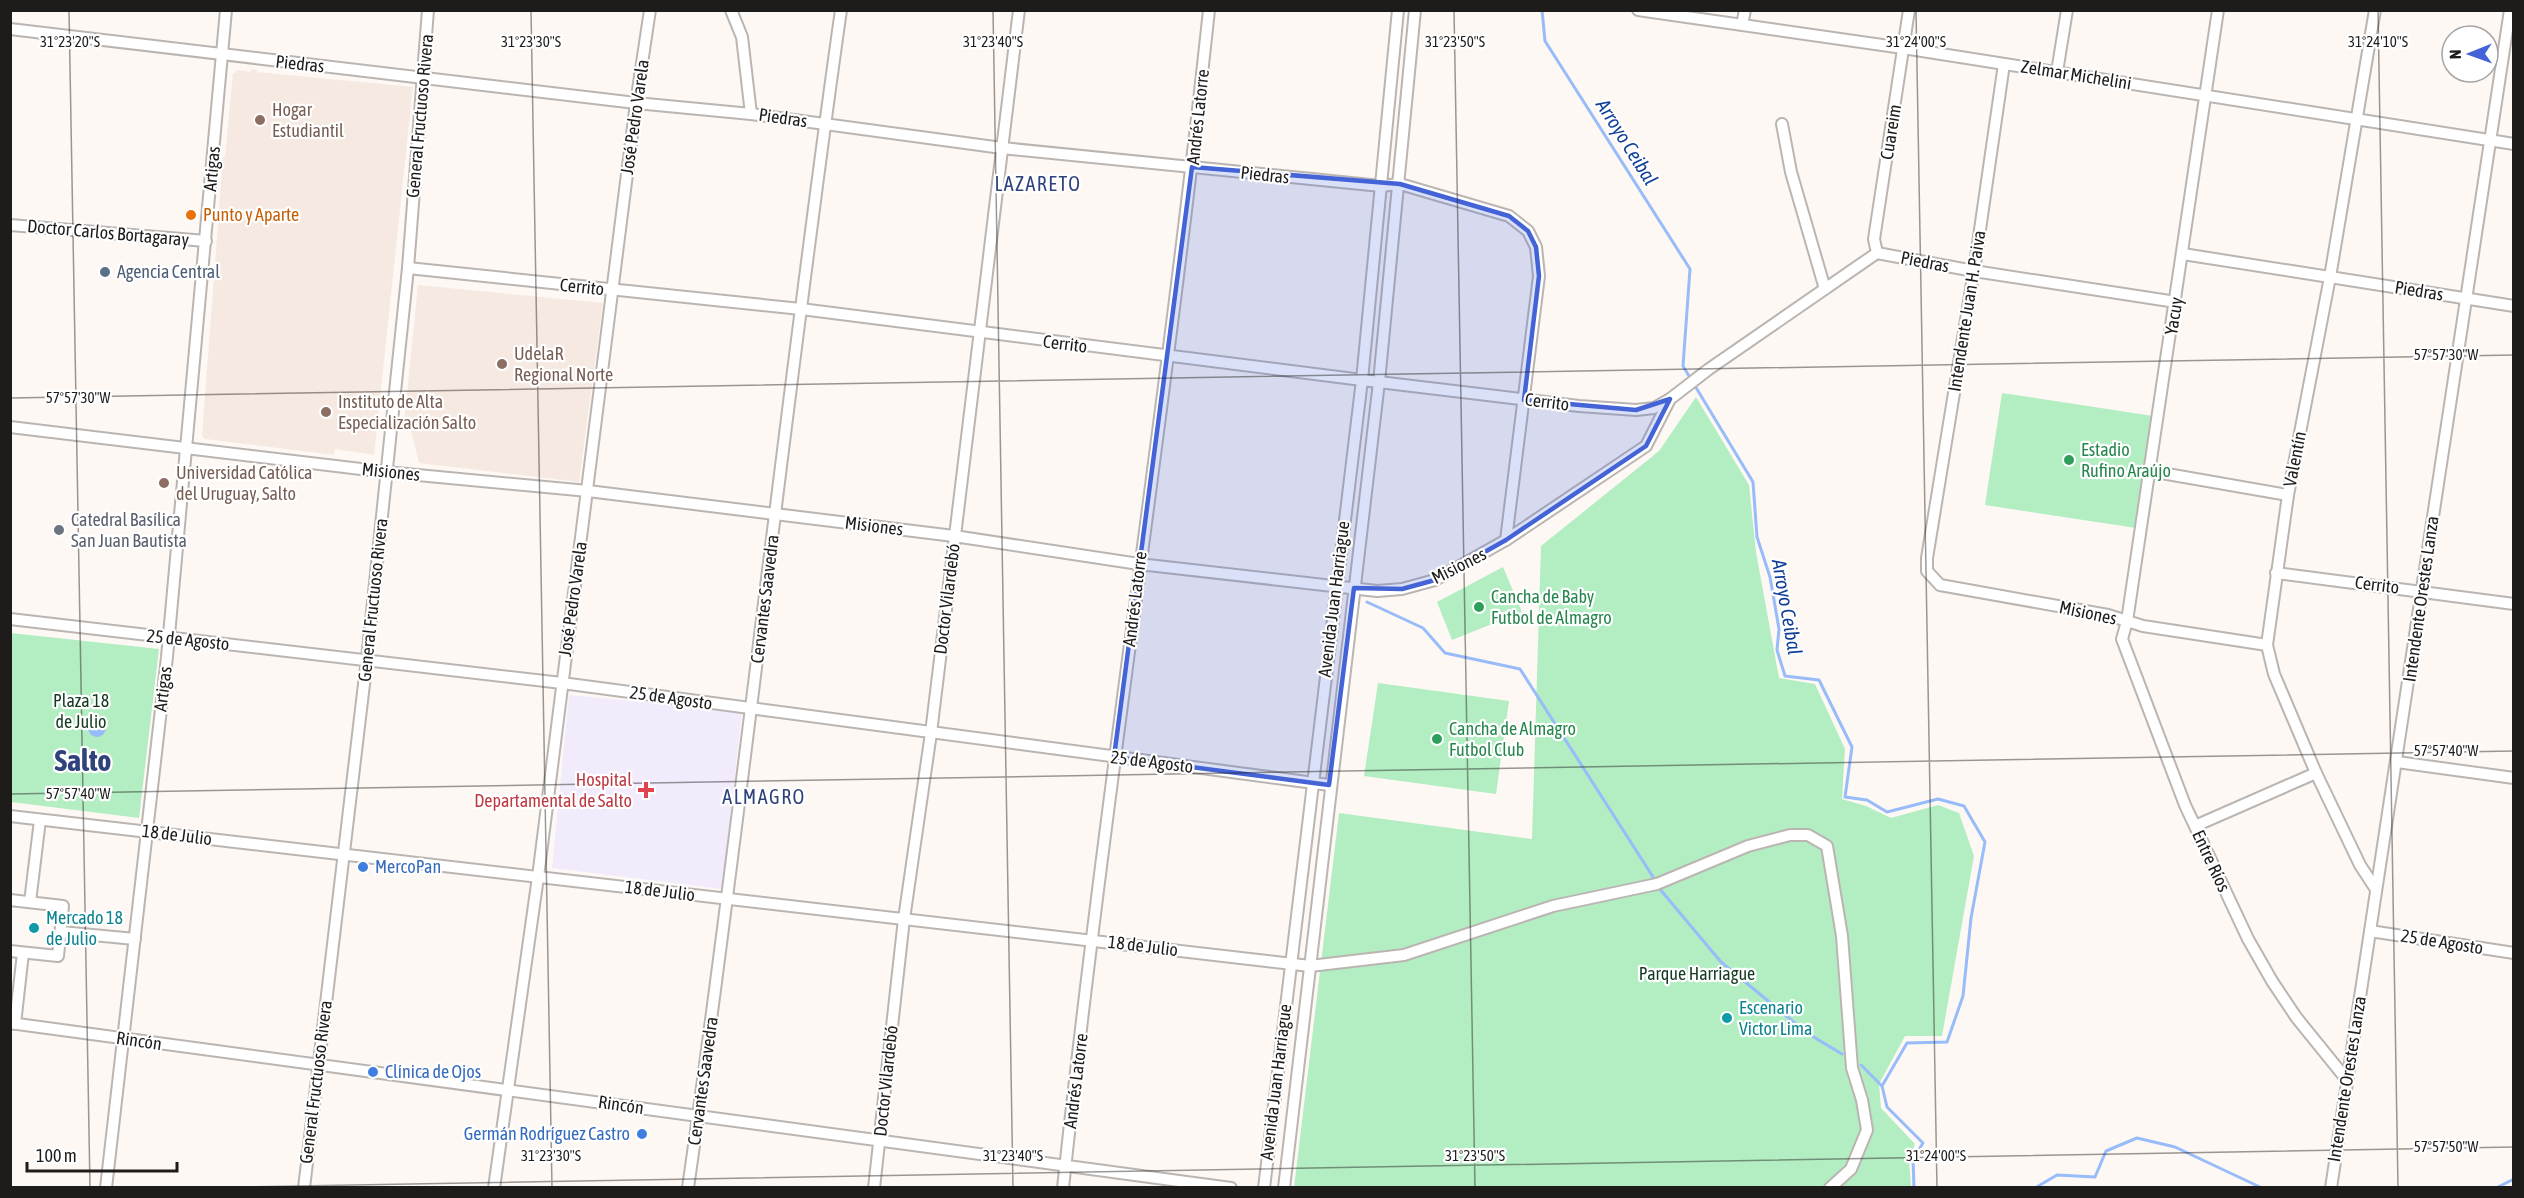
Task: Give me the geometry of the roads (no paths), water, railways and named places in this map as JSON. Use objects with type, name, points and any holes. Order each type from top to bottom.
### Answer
[{"type":"street","name":"Artigas","points":[[106,1188],[169,638],[226,10]]},
{"type":"street","name":"General Fructuoso Rivera","points":[[304,1188],[367,659],[408,268],[428,10]]},
{"type":"street","name":"José Pedro Varela","points":[[494,1188],[538,877],[636,104],[650,10]]},
{"type":"street","points":[[731,10],[742,37],[751,114]]},
{"type":"street","name":"Cervantes Saavedra","points":[[688,1188],[728,899],[801,309],[841,10]]},
{"type":"street","name":"Doctor Vilardebó","points":[[874,1188],[904,919],[931,734],[1019,10]]},
{"type":"street","name":"Andrés Latorre","points":[[1063,1188],[1114,757],[1192,167],[1209,10]]},
{"type":"street","name":"Avenida Juan Harriague","points":[[1264,1188],[1335,586],[1362,381],[1398,10]]},
{"type":"street","name":"Avenida Juan Harriague","points":[[1284,1188],[1329,785],[1379,382],[1400,184],[1415,10]]},
{"type":"street","name":"Zelmar Michelini","points":[[1638,10],[1903,48],[2514,144]]},
{"type":"street","points":[[1724,22],[1725,10]]},
{"type":"street","points":[[1742,25],[1745,10]]},
{"type":"street","name":"Cuareim","points":[[1877,253],[1874,239],[1909,10]]},
{"type":"street","points":[[2057,72],[2067,10]]},
{"type":"street","name":"Yacuy","points":[[2127,621],[2218,10]]},
{"type":"street","name":"Valentín","points":[[2375,10],[2330,277],[2288,495],[2267,645],[2274,674],[2316,773],[2360,865],[2375,888]]},
{"type":"street","name":"Intendente Orestes Lanza","points":[[2331,1188],[2510,10]]},
{"type":"street","name":"Piedras","points":[[10,29],[636,104],[751,114],[1002,147],[1380,186],[1400,184],[1509,216],[1528,231],[1536,247],[1539,276],[1524,400]]},
{"type":"street","name":"Intendente Juan H. Paiva","points":[[1927,558],[1974,271],[2004,64]]},
{"type":"street","points":[[1782,124],[1791,172],[1825,289]]},
{"type":"street","name":"Doctor Carlos Bortagaray","points":[[10,225],[206,241]]},
{"type":"street","name":"Piedras","points":[[1709,369],[1877,253],[1974,271],[2176,302]]},
{"type":"street","name":"Piedras","points":[[2183,254],[2514,306]]},
{"type":"street","name":"Cerrito","points":[[408,268],[801,309],[979,334],[1362,381],[1524,400],[1636,410],[1654,408],[1670,399],[1709,369]]},
{"type":"street","name":"Misiones","points":[[10,427],[386,472],[588,490],[954,536],[1139,564],[1354,588],[1402,589],[1435,580],[1506,540],[1640,451],[1646,446],[1660,422],[1670,399]]},
{"type":"street","points":[[1506,540],[1524,400]]},
{"type":"street","points":[[2150,471],[2288,495]]},
{"type":"street","name":"Misiones","points":[[1927,558],[1928,572],[1940,585],[2143,626],[2267,645]]},
{"type":"street","name":"Cerrito","points":[[2277,573],[2423,590],[2514,604]]},
{"type":"street","name":"25 de Agosto","points":[[10,619],[562,683],[931,734],[1329,785]]},
{"type":"street","name":"Entre Ríos","points":[[2127,621],[2122,639],[2124,650],[2195,826],[2248,939],[2296,1017],[2347,1080]]},
{"type":"street","points":[[2397,762],[2514,778]]},
{"type":"street","points":[[2195,826],[2316,773]]},
{"type":"street","name":"18 de Julio","points":[[10,816],[1310,966],[1404,955],[1553,906],[1657,884],[1748,846],[1790,835],[1808,835],[1827,846],[1832,871],[1842,936],[1849,1042],[1867,1130],[1851,1169],[1830,1188]]},
{"type":"street","points":[[30,902],[40,820]]},
{"type":"street","points":[[10,900],[63,906],[58,956],[10,951]]},
{"type":"street","name":"25 de Agosto","points":[[2370,931],[2514,953]]},
{"type":"street","points":[[61,932],[135,939]]},
{"type":"street","points":[[13,1024],[23,953]]},
{"type":"street","name":"Rincón","points":[[13,1024],[1231,1188]]},
{"type":"water","points":[[97,719],[103,722],[106,728],[103,734],[97,737],[91,734],[88,728],[91,722]]},
{"type":"waterway","name":"Arroyo Ceibal","points":[[1542,10],[1545,41],[1690,269],[1683,366],[1753,482],[1757,537],[1770,577],[1779,629],[1777,650],[1785,676],[1819,680],[1852,747],[1845,797],[1867,800],[1887,812],[1938,799],[1964,806],[1985,842],[1971,918],[1963,996],[1947,1042],[1907,1043],[1882,1086],[1887,1107],[1923,1143],[1913,1159],[1914,1188]]},
{"type":"waterway","points":[[1367,602],[1423,628],[1445,653],[1520,669],[1655,880]]},
{"type":"waterway","points":[[1659,888],[1721,962],[1807,1033],[1842,1054]]},
{"type":"waterway","points":[[1861,1065],[1882,1086]]},
{"type":"waterway","points":[[2035,1188],[2057,1175],[2095,1177],[2106,1151],[2137,1138],[2175,1147],[2262,1188]]},
{"type":"waterway","points":[[2496,1188],[2514,1179]]},
{"type":"place","name":"Hogar Estudiantil","points":[[260,120]]},
{"type":"place","name":"Punto y Aparte","points":[[191,215]]},
{"type":"place","name":"Agencia Central","points":[[105,272]]},
{"type":"place","name":"UdelaR Regional Norte","points":[[502,364]]},
{"type":"place","name":"Instituto de Alta Especialización Salto","points":[[326,412]]},
{"type":"place","name":"Estadio Rufino Araújo","points":[[2069,460]]},
{"type":"place","name":"Universidad Católica del Uruguay, Salto","points":[[164,483]]},
{"type":"place","name":"Catedral Basílica San Juan Bautista","points":[[59,530]]},
{"type":"place","name":"Cancha de Baby Futbol de Almagro","points":[[1479,607]]},
{"type":"place","name":"Cancha de Almagro Futbol Club","points":[[1437,739]]},
{"type":"place","name":"Hospital Departamental de Salto","points":[[646,790]]},
{"type":"place","name":"MercoPan","points":[[363,867]]},
{"type":"place","name":"Mercado 18 de Julio","points":[[34,928]]},
{"type":"place","name":"Escenario Victor Lima","points":[[1727,1018]]},
{"type":"place","name":"Clínica de Ojos","points":[[373,1072]]},
{"type":"place","name":"Germán Rodríguez Castro","points":[[642,1134]]},
{"type":"district","name":"LAZARETO","points":[[1038,184]]},
{"type":"district","name":"Salto","points":[[83,761]]},
{"type":"district","name":"ALMAGRO","points":[[764,797]]},
{"type":"park label","name":"Plaza 18 de Julio","points":[[81,711]]},
{"type":"park label","name":"Parque Harriague","points":[[1697,974]]}]
